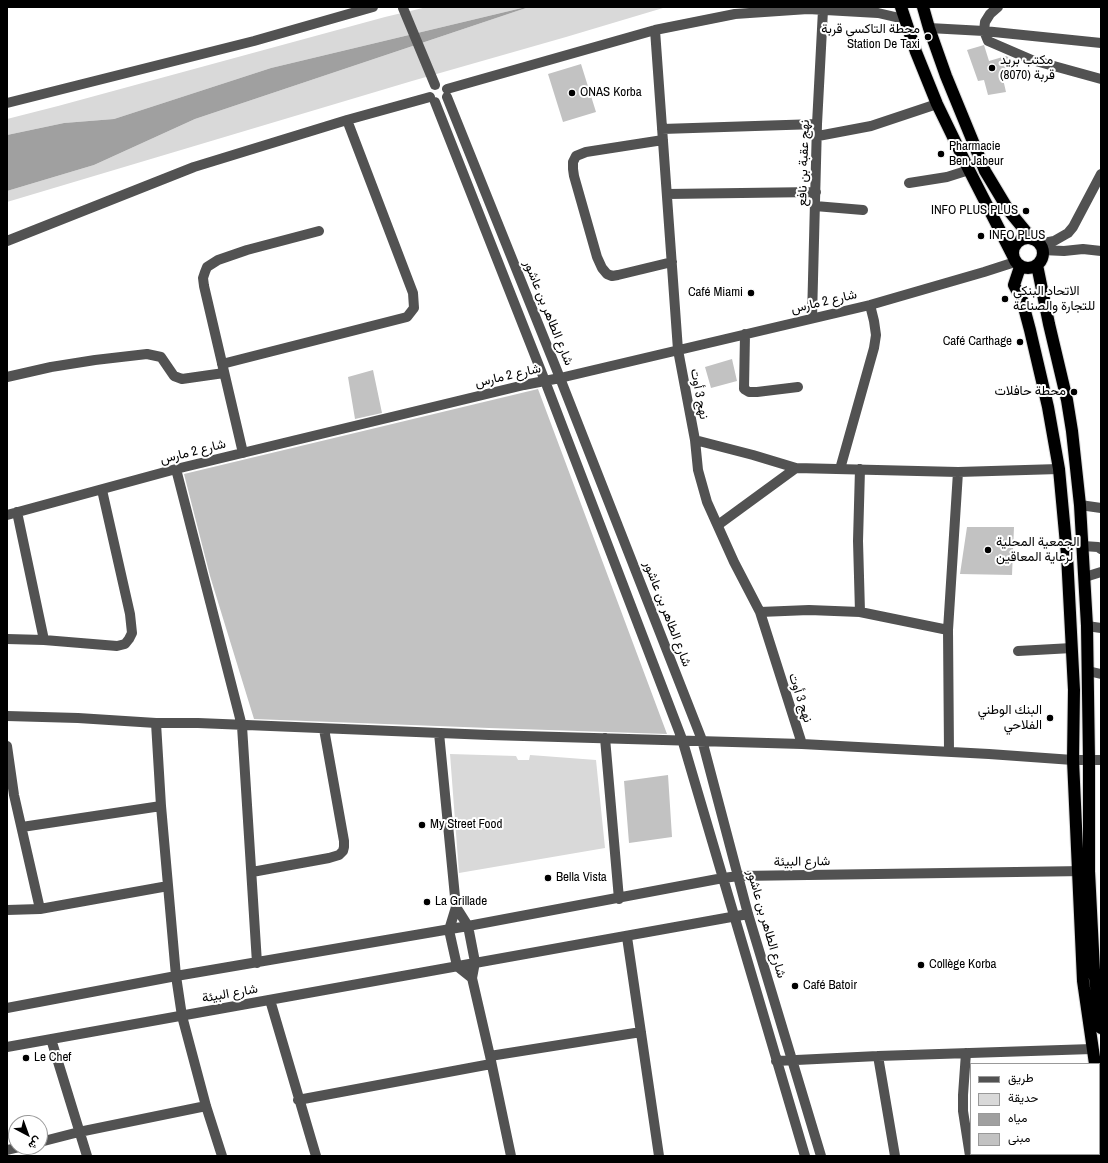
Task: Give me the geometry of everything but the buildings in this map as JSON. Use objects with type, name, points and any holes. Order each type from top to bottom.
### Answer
[{"type":"highway","points":[[923,8],[946,76],[985,171],[1009,211],[1039,251],[1049,324],[1067,400],[1080,505],[1085,576],[1088,671],[1095,760],[1083,871],[1083,981],[1095,1063]]},
{"type":"highway","points":[[902,12],[937,104],[1016,261],[1029,268],[1039,251]]},
{"type":"highway","points":[[1039,251],[1025,238],[1019,241],[1013,249],[1016,261],[1014,285],[1022,300],[1030,330],[1048,407],[1059,469],[1068,555],[1074,690],[1072,760],[1101,1028]]},
{"type":"street","points":[[7,103],[254,41],[373,7]]},
{"type":"street","points":[[998,7],[990,14],[985,22],[984,31],[988,41],[1032,60],[1101,79]]},
{"type":"street","points":[[403,9],[433,81],[430,90],[432,99],[544,381],[682,739],[805,1156]]},
{"type":"street","points":[[7,241],[194,167],[346,120],[432,99],[442,102],[447,93],[655,30],[735,14],[808,9],[878,13],[902,12]]},
{"type":"street","name":"نهج عقبة بن نافع","points":[[812,318],[823,10]]},
{"type":"street","points":[[929,28],[984,31],[1101,43]]},
{"type":"street","name":"نهج 3 أوت","points":[[655,30],[678,350],[695,440],[701,485],[718,526],[760,612],[802,744]]},
{"type":"street","points":[[433,81],[442,84],[447,93]]},
{"type":"street","name":"شارع الطاهر بن عاشور","points":[[447,93],[702,740],[748,914],[821,1156]]},
{"type":"street","points":[[818,136],[871,126],[937,104]]},
{"type":"street","points":[[7,377],[80,362],[147,354],[161,357],[174,376],[182,379],[407,317],[414,308],[413,293],[346,120]]},
{"type":"street","points":[[662,129],[818,124]]},
{"type":"street","points":[[663,140],[586,152],[576,156],[573,162],[573,169],[597,257],[602,268],[607,274],[612,276],[618,275],[672,262]]},
{"type":"street","points":[[909,183],[947,177],[969,170]]},
{"type":"street","points":[[1039,251],[1068,233],[1073,227],[1101,174]]},
{"type":"street","points":[[667,194],[816,192]]},
{"type":"street","points":[[815,206],[862,210]]},
{"type":"street","points":[[243,453],[203,278],[207,267],[218,260],[247,250],[319,231]]},
{"type":"street","points":[[1039,251],[1082,249],[1101,251]]},
{"type":"street","name":"شارع 2 مارس","points":[[12,514],[176,469],[870,305],[984,272],[1016,261]]},
{"type":"street","points":[[840,469],[874,348],[876,335],[870,305]]},
{"type":"street","points":[[745,334],[744,389],[749,392],[758,392],[798,387]]},
{"type":"street","points":[[695,440],[796,468],[958,472],[1059,469]]},
{"type":"street","points":[[718,526],[796,468]]},
{"type":"street","points":[[176,469],[242,726],[257,963]]},
{"type":"street","points":[[860,469],[858,540],[860,612]]},
{"type":"street","points":[[949,752],[948,630],[958,472]]},
{"type":"street","points":[[7,639],[44,640],[117,646],[125,644],[132,633],[130,614],[102,490]]},
{"type":"street","points":[[1080,505],[1101,508]]},
{"type":"street","points":[[12,514],[44,640]]},
{"type":"street","points":[[1083,546],[1098,547],[1101,549]]},
{"type":"street","points":[[1085,576],[1101,572]]},
{"type":"street","points":[[760,612],[809,610],[860,612],[948,630]]},
{"type":"street","points":[[1087,626],[1101,628]]},
{"type":"street","points":[[1018,651],[1072,648]]},
{"type":"street","points":[[1088,671],[1101,674]]},
{"type":"street","points":[[7,716],[439,733],[682,739],[1095,760]]},
{"type":"street","points":[[156,723],[168,886],[176,976],[182,1016],[206,1106],[222,1156]]},
{"type":"street","points":[[252,872],[329,858],[339,855],[342,851],[344,841],[324,729]]},
{"type":"street","points":[[439,733],[456,907],[449,930],[457,966],[472,978]]},
{"type":"street","points":[[605,738],[620,899]]},
{"type":"street","points":[[7,746],[11,795],[22,827],[40,909]]},
{"type":"street","points":[[22,827],[161,806]]},
{"type":"street","name":"شارع البيئة","points":[[7,1008],[176,976],[449,930],[620,899],[723,878],[739,876],[1083,871]]},
{"type":"street","points":[[7,910],[40,909],[168,886]]},
{"type":"street","points":[[456,907],[468,926],[475,962],[472,978],[491,1060],[508,1156]]},
{"type":"street","name":"شارع البيئة","points":[[7,1047],[475,962],[734,918],[748,914]]},
{"type":"street","points":[[627,937],[659,1156]]},
{"type":"street","points":[[270,1000],[298,1100],[316,1156]]},
{"type":"street","points":[[298,1100],[491,1060],[641,1032]]},
{"type":"street","points":[[51,1039],[87,1156]]},
{"type":"street","points":[[776,1061],[1092,1049]]},
{"type":"street","points":[[966,1053],[963,1111],[970,1156]]},
{"type":"street","points":[[878,1056],[895,1156]]},
{"type":"street","points":[[48,1140],[79,1132],[206,1106]]},
{"type":"green space","points":[[427,7],[526,7],[271,68],[114,119],[64,123],[7,135],[7,119]]},
{"type":"green space","points":[[529,7],[671,7],[663,8],[412,81],[7,202],[7,191],[94,165],[195,119]]},
{"type":"green space","points":[[450,754],[516,756],[518,760],[529,760],[530,755],[596,760],[605,848],[459,873]]},
{"type":"water","points":[[529,7],[195,119],[94,165],[7,191],[7,135],[64,123],[114,119],[271,68]]},
{"type":"place","name":"محطة التاكسي قربة Station De Taxi","points":[[928,37]]},
{"type":"place","name":"مكتب بريد قربة (8070)","points":[[992,68]]},
{"type":"place","name":"ONAS Korba","points":[[572,93]]},
{"type":"place","name":"Pharmacie Ben Jabeur","points":[[941,154]]},
{"type":"place","name":"INFO PLUS PLUS","points":[[1026,211]]},
{"type":"place","name":"INFO PLUS","points":[[981,236]]},
{"type":"place","name":"Café Miami","points":[[751,293]]},
{"type":"place","name":"الاتحاد البنكي للتجارة والصناعة","points":[[1005,299]]},
{"type":"place","name":"Café Carthage","points":[[1020,342]]},
{"type":"place","name":"محطة حافلات","points":[[1074,392]]},
{"type":"place","name":"الجمعية المحلية لرعاية المعاقين","points":[[988,550]]},
{"type":"place","name":"البنك الوطني الفلاحي","points":[[1050,718]]},
{"type":"place","name":"My Street Food","points":[[422,825]]},
{"type":"place","name":"Bella Vista","points":[[548,878]]},
{"type":"place","name":"La Grillade","points":[[427,902]]},
{"type":"place","name":"Collège Korba","points":[[921,965]]},
{"type":"place","name":"Café Batoir","points":[[795,986]]},
{"type":"place","name":"Le Chef","points":[[26,1058]]}]
